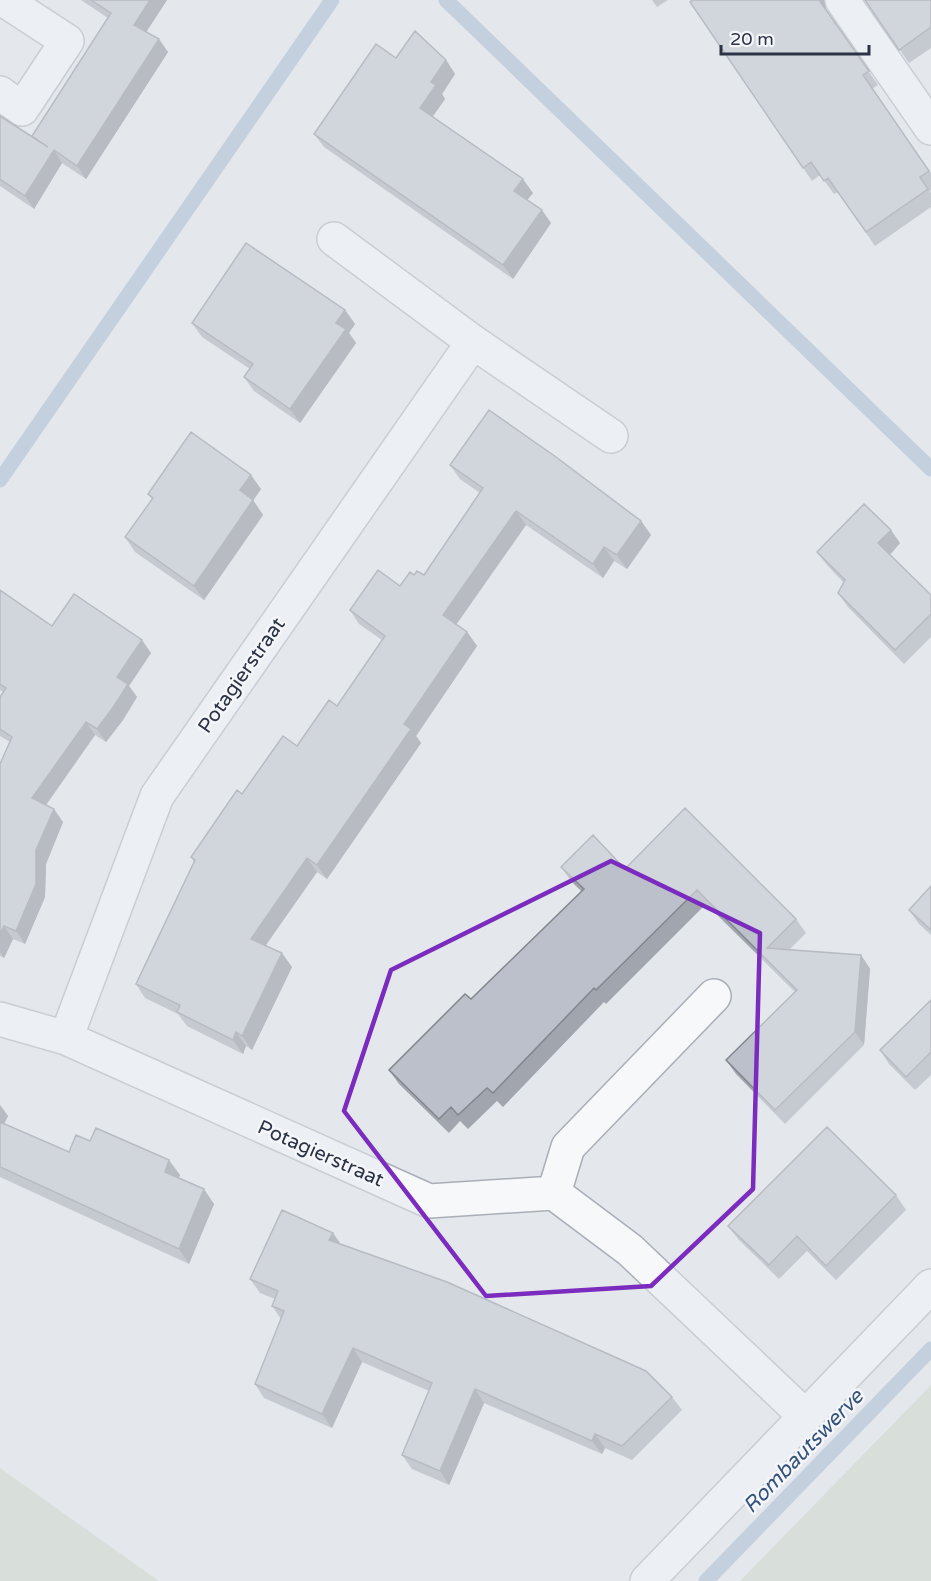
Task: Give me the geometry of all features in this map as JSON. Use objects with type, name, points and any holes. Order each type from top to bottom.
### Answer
[{"type":"street","points":[[0,93],[22,109],[67,41],[4,0]]},
{"type":"street","points":[[842,0],[931,128]]},
{"type":"street","points":[[334,239],[473,342],[611,436]]},
{"type":"street","name":"Potagierstraat","points":[[66,1038],[157,796],[473,342]]},
{"type":"street","points":[[714,996],[568,1147],[554,1193],[630,1250],[804,1415]]},
{"type":"street","name":"Potagierstraat","points":[[0,1019],[66,1038],[429,1201],[554,1193]]},
{"type":"street","points":[[646,1581],[931,1286]]},
{"type":"highlighted area","points":[[611,861],[760,933],[753,1189],[651,1286],[486,1296],[344,1111],[391,970]]},
{"type":"green space","points":[[931,1385],[931,1581],[740,1581]]},
{"type":"green space","points":[[0,1468],[159,1581],[0,1581]]},
{"type":"building","points":[[91,0],[150,0],[134,25],[159,39],[77,166],[54,150],[25,196],[0,179],[0,116],[48,147],[32,136],[111,13]]},
{"type":"building","points":[[693,0],[819,0],[869,71],[863,75],[929,171],[920,177],[928,189],[866,232],[828,178],[824,181],[811,162],[803,168],[690,2]]},
{"type":"building","points":[[865,0],[931,0],[931,27],[899,50]]},
{"type":"building","points":[[415,31],[446,60],[431,82],[436,85],[420,108],[523,179],[514,191],[542,210],[503,265],[314,134],[376,44],[396,58]]},
{"type":"building","points":[[246,243],[345,310],[336,323],[346,329],[290,409],[244,377],[253,364],[192,323]]},
{"type":"building","points":[[489,410],[641,521],[617,555],[604,547],[593,564],[516,511],[443,615],[467,632],[404,724],[411,729],[317,865],[307,858],[251,939],[282,953],[242,1036],[236,1032],[233,1040],[177,1012],[180,1005],[136,984],[195,860],[191,857],[237,790],[242,794],[283,736],[297,746],[329,700],[337,706],[385,636],[350,610],[378,570],[400,586],[410,572],[414,575],[417,571],[424,575],[483,488],[450,465]]},
{"type":"building","points":[[191,432],[251,475],[240,490],[253,500],[194,586],[125,537],[153,498],[148,494]]},
{"type":"building","points":[[864,504],[891,530],[878,543],[931,595],[931,614],[895,650],[838,593],[845,580],[817,552]]},
{"type":"building","points":[[0,590],[52,626],[74,594],[142,640],[117,677],[128,684],[114,706],[97,729],[86,722],[32,798],[54,809],[36,850],[36,884],[16,931],[4,926],[0,934],[0,764],[12,737],[0,729],[0,697],[6,688],[0,684]]},
{"type":"building","points":[[685,808],[796,919],[767,948],[861,955],[855,1032],[775,1110],[726,1060],[797,990],[697,890],[596,990],[594,988],[493,1093],[487,1088],[458,1115],[451,1107],[439,1119],[389,1070],[465,994],[471,999],[584,889],[561,867],[593,835],[625,869]]},
{"type":"building","points":[[931,886],[931,930],[909,910]]},
{"type":"building","points":[[931,1000],[931,1052],[906,1077],[880,1050]]},
{"type":"building","points":[[0,1122],[69,1152],[76,1135],[90,1141],[96,1128],[169,1160],[165,1172],[204,1189],[179,1249],[0,1167]]},
{"type":"building","points":[[827,1127],[896,1195],[826,1266],[797,1236],[769,1265],[728,1226]]},
{"type":"building","points":[[282,1210],[333,1233],[329,1240],[447,1282],[646,1371],[672,1397],[622,1446],[595,1434],[592,1441],[475,1389],[440,1471],[402,1455],[432,1383],[353,1348],[322,1414],[255,1384],[284,1311],[272,1306],[278,1291],[250,1279]]},
{"type":"waterway","points":[[0,480],[332,0]]},
{"type":"waterway","points":[[446,0],[931,469]]},
{"type":"waterway","name":"Rombautswerve","points":[[706,1581],[931,1349]]}]
